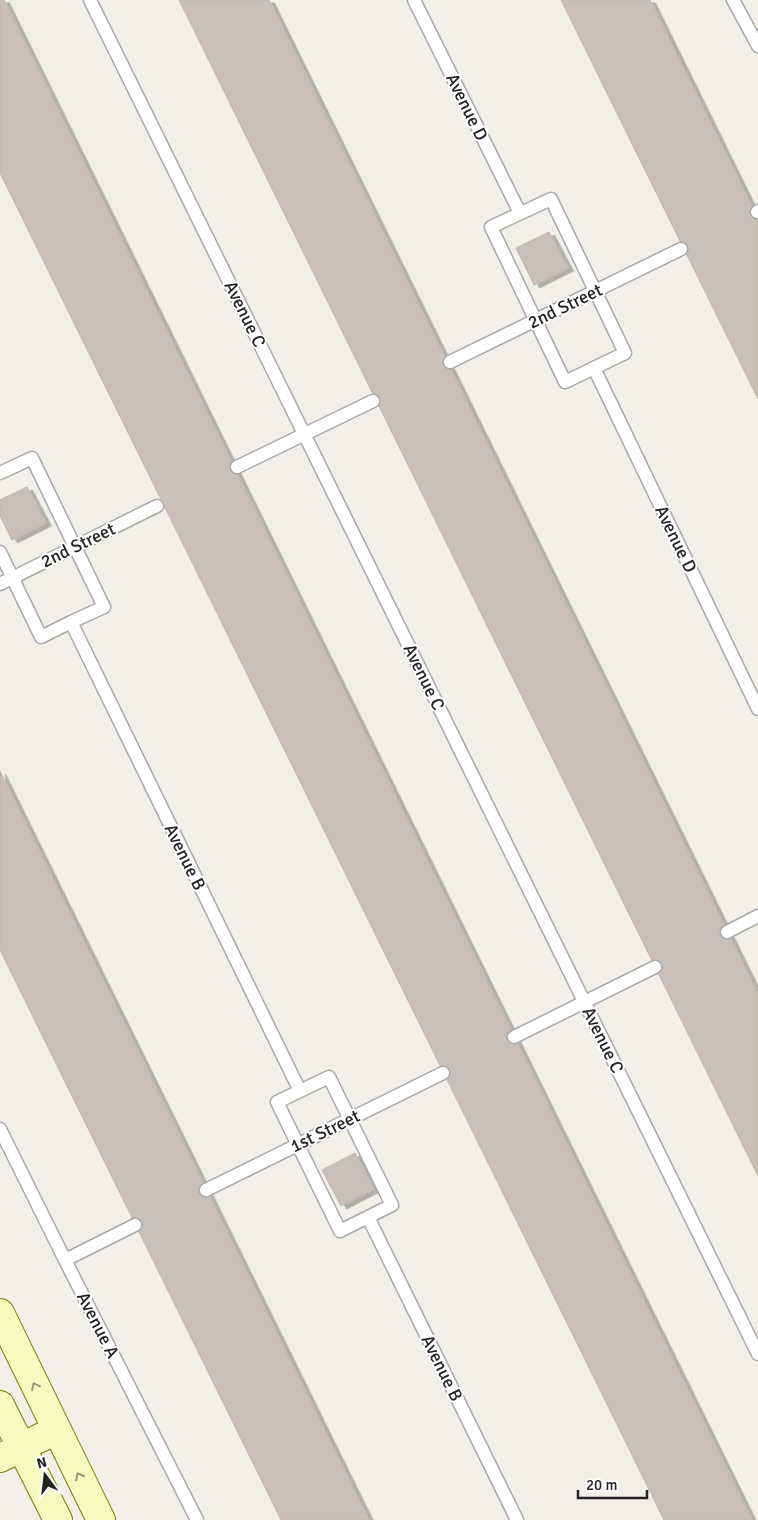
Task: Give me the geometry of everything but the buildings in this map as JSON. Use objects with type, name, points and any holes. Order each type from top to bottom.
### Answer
[{"type":"main road","points":[[0,1314],[101,1520]]},
{"type":"main road","points":[[0,1405],[10,1453],[58,1520]]},
{"type":"main road","points":[[10,1453],[56,1430]]},
{"type":"lane","name":"Avenue C","points":[[90,0],[758,1354]]},
{"type":"lane","name":"Avenue D","points":[[414,0],[520,213]]},
{"type":"lane","points":[[733,0],[758,46]]},
{"type":"lane","points":[[551,199],[595,291],[625,353],[565,382],[491,227],[551,199]]},
{"type":"lane","name":"2nd Street","points":[[450,362],[681,249]]},
{"type":"lane","name":"Avenue D","points":[[594,368],[758,709]]},
{"type":"lane","points":[[237,468],[373,401]]},
{"type":"lane","points":[[0,473],[32,458],[104,607],[41,637],[0,552]]},
{"type":"lane","name":"2nd Street","points":[[0,584],[157,506]]},
{"type":"lane","name":"Avenue B","points":[[70,622],[300,1091]]},
{"type":"lane","points":[[727,932],[758,916]]},
{"type":"lane","points":[[514,1037],[655,967]]},
{"type":"lane","name":"1st Street","points":[[206,1190],[443,1072]]},
{"type":"lane","points":[[329,1077],[392,1205],[340,1231],[277,1102],[300,1091],[329,1077]]},
{"type":"lane","name":"Avenue A","points":[[0,1129],[64,1260],[197,1520]]},
{"type":"lane","name":"Avenue B","points":[[368,1217],[516,1520]]},
{"type":"lane","points":[[64,1260],[135,1225]]}]
